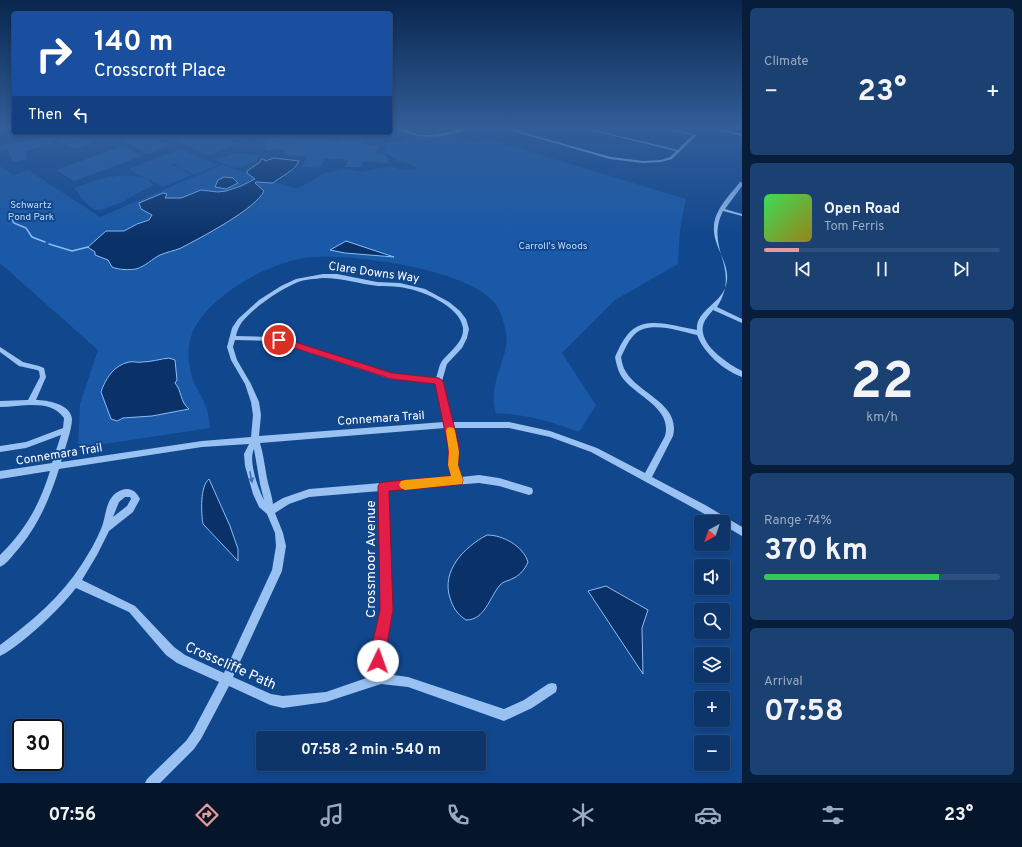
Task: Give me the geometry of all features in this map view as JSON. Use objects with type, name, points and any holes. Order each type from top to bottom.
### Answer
[{"type":"street","points":[[741,187],[718,217],[715,227],[730,273],[730,283],[727,292],[700,322],[700,333],[704,344],[714,355],[728,366],[742,374]]},
{"type":"street","points":[[723,210],[742,216]]},
{"type":"street","name":"Clare Downs Way","points":[[151,783],[190,745],[197,735],[226,680],[278,567],[281,550],[276,521],[270,511],[262,504],[253,484],[248,454],[255,440],[257,415],[255,402],[248,384],[234,360],[230,347],[232,338],[240,320],[249,310],[273,293],[298,280],[314,276],[337,276],[368,283],[412,287],[429,293],[447,304],[458,312],[465,324],[466,329],[464,338],[460,346],[444,363],[439,381]]},
{"type":"street","points":[[712,308],[742,321]]},
{"type":"street","points":[[647,478],[670,433],[668,418],[655,401],[637,388],[622,372],[618,357],[631,335],[642,328],[663,326],[700,333]]},
{"type":"street","points":[[232,338],[273,339],[392,376],[439,381],[454,452],[453,465],[458,480]]},
{"type":"street","points":[[0,349],[21,364],[42,370],[43,377],[31,402]]},
{"type":"street","points":[[0,404],[37,402],[63,411],[68,418],[66,430],[46,499],[38,516],[25,535],[0,562]]},
{"type":"street","name":"Connemara Trail","points":[[0,475],[188,445],[449,425],[509,425],[550,434],[594,450],[704,509],[742,532]]},
{"type":"street","points":[[0,449],[26,445],[66,430]]},
{"type":"street","points":[[270,511],[286,501],[309,493],[458,480],[490,479],[528,491]]},
{"type":"street","name":"Crossmoor Avenue","points":[[381,679],[378,650],[386,610],[384,486]]},
{"type":"street","points":[[0,651],[43,617],[75,582],[106,528]]},
{"type":"street","name":"Crosscliffe Path","points":[[75,582],[126,605],[136,613],[176,656],[270,700],[283,702],[326,697],[381,679],[397,680],[408,682],[504,715],[528,704],[552,688]]},
{"type":"green space","points":[[140,165],[172,165],[192,175],[163,187],[147,178],[153,185],[122,202],[101,210],[97,210],[89,206],[74,188],[109,177],[135,176],[145,178],[129,169]]},
{"type":"green space","points":[[177,165],[218,165],[195,175],[176,166]]},
{"type":"green space","name":"Carroll's Woods","points":[[222,165],[297,189],[325,173],[346,169],[362,172],[389,166],[402,170],[417,168],[411,165],[572,165],[686,199],[680,230],[678,264],[615,300],[562,353],[596,405],[579,432],[538,419],[496,413],[494,396],[496,379],[506,346],[506,337],[505,326],[500,312],[486,294],[464,283],[437,273],[406,266],[374,260],[344,257],[318,257],[299,259],[284,263],[267,269],[250,278],[218,300],[205,313],[195,327],[189,345],[190,371],[206,406],[210,428],[78,448],[80,404],[98,350],[0,263],[0,166],[13,175],[28,170],[100,217]]},
{"type":"green space","points":[[226,165],[248,165],[238,168]]},
{"type":"shaded area","points":[[256,165],[297,165],[291,171],[273,183],[256,182],[255,183],[264,191],[259,198],[227,222],[181,248],[160,255],[140,268],[127,270],[112,267],[108,260],[95,255],[95,252],[88,247],[106,231],[124,231],[149,220],[152,215],[141,209],[139,203],[163,193],[167,194],[165,198],[181,198],[201,190],[218,192],[226,191],[255,179],[247,173],[247,171]]},
{"type":"shaded area","points":[[224,177],[233,178],[238,183],[226,189],[215,187],[218,180]]},
{"type":"shaded area","points":[[346,241],[394,257],[345,253],[330,250]]},
{"type":"shaded area","points":[[169,358],[175,360],[177,380],[175,383],[184,403],[189,409],[152,416],[123,418],[117,421],[111,419],[101,392],[111,373],[119,366],[129,362],[145,362]]},
{"type":"shaded area","points":[[209,479],[230,526],[238,549],[238,561],[203,524],[203,493],[206,482]]},
{"type":"shaded area","points":[[487,535],[499,537],[512,542],[522,551],[528,562],[519,575],[500,585],[486,607],[478,616],[466,620],[452,605],[448,588],[449,578],[456,561],[463,553],[478,540]]},
{"type":"shaded area","points":[[606,586],[648,610],[642,628],[643,674],[588,591]]},
{"type":"building","points":[[71,165],[119,165],[74,181],[56,170]]},
{"type":"building","points":[[303,165],[322,165],[320,168],[302,167]]},
{"type":"building","points":[[346,165],[362,165],[361,167],[345,167]]},
{"type":"waterway","points":[[11,218],[14,223],[26,228],[32,237],[45,242]]},
{"type":"waterway","points":[[49,244],[72,251],[88,247]]},
{"type":"slow traffic","points":[[405,485],[458,480],[453,465],[454,452],[450,431]]},
{"type":"route","points":[[279,340],[392,376],[439,381],[454,446],[453,465],[458,480],[384,486],[386,610],[380,636],[378,661]]},
{"type":"park label","name":"Schwartz Pond Park","points":[[31,210]]}]
